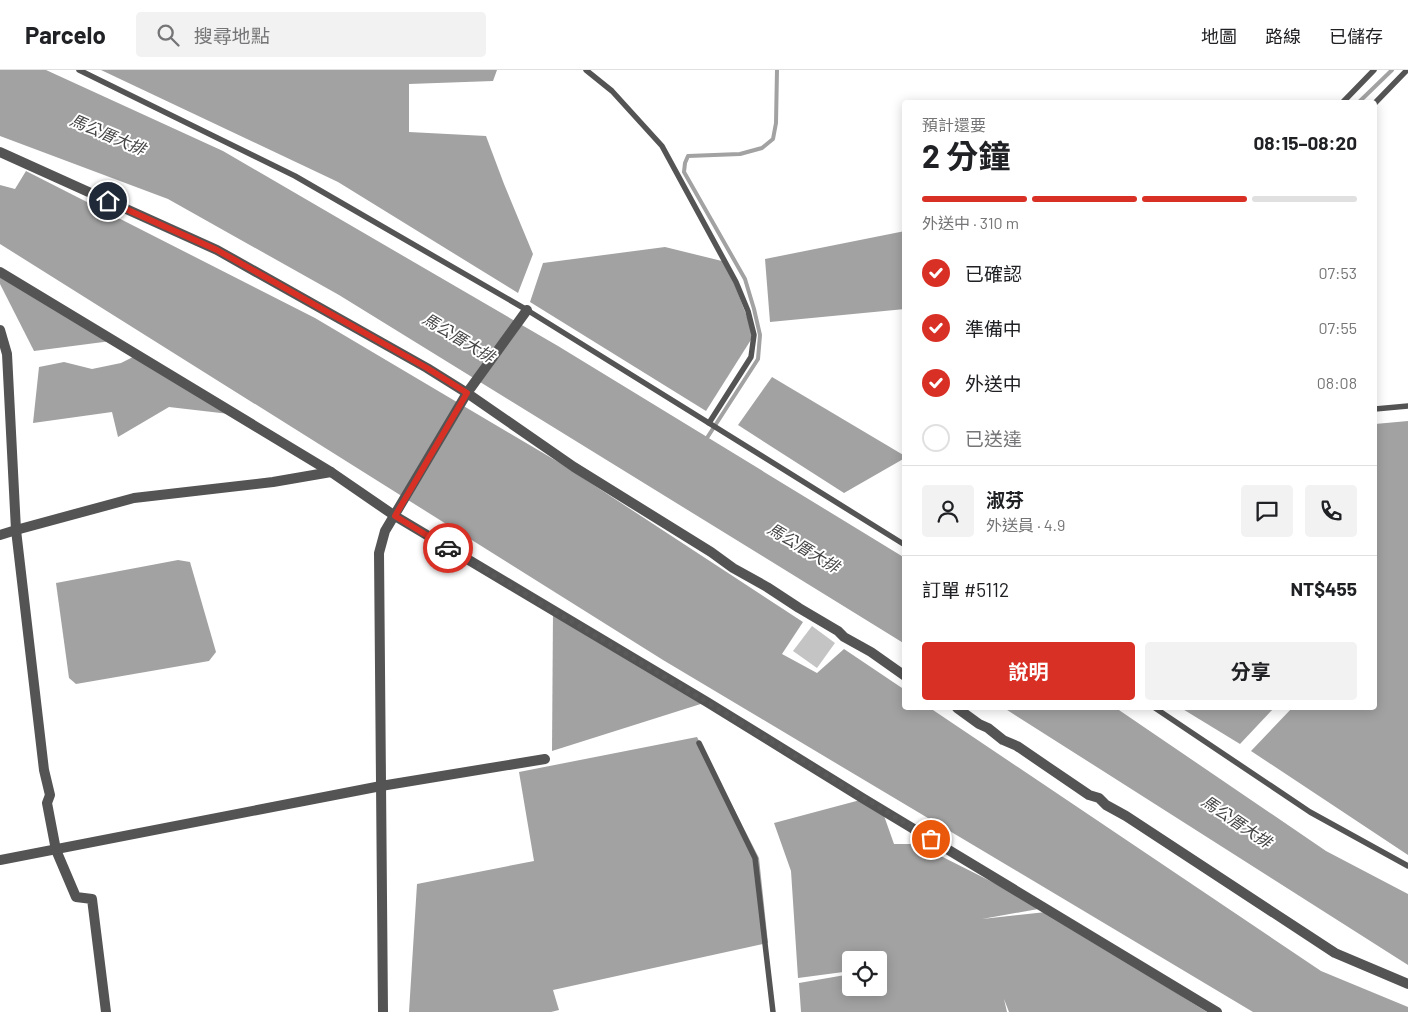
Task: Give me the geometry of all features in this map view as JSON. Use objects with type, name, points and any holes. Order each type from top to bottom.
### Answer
[{"type":"street","points":[[0,152],[217,250],[427,368],[467,393],[574,467],[711,552],[733,568],[838,631],[844,637],[902,674]]},
{"type":"street","points":[[0,272],[332,472],[395,516],[707,702],[1217,1012]]},
{"type":"street","points":[[383,1012],[379,553],[385,531],[467,393],[526,310]]},
{"type":"street","points":[[0,330],[7,354],[16,530],[44,770],[50,795],[47,803],[56,850],[76,898],[92,899],[106,1012]]},
{"type":"street","points":[[0,535],[134,498],[273,482],[332,472]]},
{"type":"street","points":[[960,710],[1089,795],[1099,798],[1106,805],[1126,816],[1335,953],[1408,984]]},
{"type":"street","points":[[0,860],[381,786],[545,759]]},
{"type":"lane","points":[[79,70],[295,176],[526,310],[902,543]]},
{"type":"lane","points":[[586,70],[612,91],[662,146],[736,282],[748,311],[754,335],[751,357],[710,424]]},
{"type":"lane","points":[[1345,100],[1374,70]]},
{"type":"lane","points":[[1377,101],[1407,70]]},
{"type":"lane","points":[[1377,409],[1408,406]]},
{"type":"lane","points":[[1158,710],[1310,812],[1408,866]]},
{"type":"lane","points":[[699,743],[755,858],[773,1012]]},
{"type":"water","name":"馬公厝大排","points":[[0,70],[46,70],[223,151],[558,346],[902,556],[902,642],[339,295],[168,199],[0,136]]},
{"type":"water","points":[[101,70],[497,70],[493,81],[409,84],[409,132],[486,136],[533,254],[518,293],[338,182]]},
{"type":"water","points":[[26,171],[315,318],[560,463],[803,622],[782,654],[817,673],[844,649],[902,688],[902,710],[933,710],[1321,971],[1408,1007],[1408,1012],[1253,1012],[663,660],[0,244],[0,185],[15,189]]},
{"type":"water","points":[[902,232],[902,309],[770,322],[765,259]]},
{"type":"water","points":[[665,247],[726,262],[754,335],[706,411],[530,302],[543,263]]},
{"type":"water","points":[[0,277],[119,340],[34,351],[0,284]]},
{"type":"water","points":[[137,355],[238,415],[169,407],[118,437],[112,412],[33,423],[39,367],[64,362],[92,369],[121,363]]},
{"type":"water","points":[[772,377],[902,454],[902,460],[844,493],[738,425]]},
{"type":"water","points":[[1408,421],[1408,855],[1251,751],[1290,710],[1377,710],[1377,424]]},
{"type":"water","points":[[178,560],[190,562],[216,652],[209,661],[76,684],[69,678],[56,583]]},
{"type":"water","points":[[553,611],[707,702],[552,751]]},
{"type":"water","name":"馬公厝大排","points":[[1007,710],[1119,710],[1326,851],[1408,894],[1408,965]]},
{"type":"water","points":[[1184,710],[1272,710],[1240,744]]},
{"type":"water","points":[[697,737],[759,858],[768,943],[553,990],[559,1010],[551,1012],[409,1012],[417,884],[534,861],[519,772]]},
{"type":"water","points":[[864,799],[882,810],[894,844],[917,844],[1044,908],[982,919],[1046,912],[1207,1012],[1009,1012],[1004,999],[1007,1012],[801,1012],[799,983],[842,976],[842,996],[887,996],[887,951],[842,951],[842,972],[798,978],[791,871],[774,823]]},
{"type":"building","points":[[812,626],[835,643],[817,668],[793,651]]},
{"type":"waterway","points":[[705,441],[758,359],[760,335],[745,279],[684,172],[685,163],[688,156],[740,154],[762,148],[773,139],[776,123],[777,70]]},
{"type":"waterway","points":[[1361,100],[1392,70]]},
{"type":"way so far","points":[[448,548],[707,702],[931,839]]},
{"type":"route","points":[[108,201],[217,250],[427,368],[467,393],[395,516],[448,548]]}]
